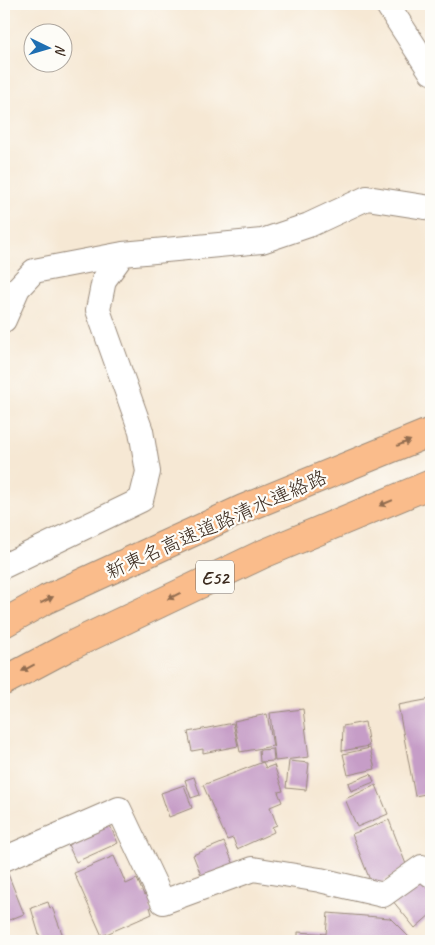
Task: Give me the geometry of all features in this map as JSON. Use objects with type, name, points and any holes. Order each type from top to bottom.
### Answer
[{"type":"highway","name":"新東名高速道路清水連絡路","points":[[4,623],[47,599],[243,509],[431,432]]},
{"type":"highway","name":"E52","points":[[4,681],[68,647],[263,554],[431,484]]},
{"type":"street","points":[[387,4],[431,72]]},
{"type":"street","points":[[4,320],[18,288],[34,271],[123,254],[262,241],[309,225],[367,198],[431,208]]},
{"type":"street","points":[[4,566],[140,500],[148,472],[141,431],[98,310],[104,280],[123,254]]},
{"type":"street","points":[[4,859],[119,809],[163,902],[253,868],[320,880],[383,895],[422,867],[431,875]]},
{"type":"building","points":[[431,699],[431,793],[415,796],[398,705]]},
{"type":"building","points":[[303,709],[309,757],[275,761],[270,713]]},
{"type":"building","points":[[267,714],[273,746],[240,752],[234,721]]},
{"type":"building","points":[[365,722],[369,746],[342,751],[343,726]]},
{"type":"building","points":[[233,723],[238,746],[203,753],[203,749],[192,751],[188,732]]},
{"type":"building","points":[[370,748],[375,769],[348,775],[343,754]]},
{"type":"building","points":[[273,749],[274,761],[260,762],[259,750]]},
{"type":"building","points":[[289,761],[309,763],[306,790],[286,788]]},
{"type":"building","points":[[263,762],[266,768],[274,765],[283,791],[278,792],[282,802],[270,807],[277,825],[272,827],[274,832],[237,849],[233,838],[227,840],[203,785]]},
{"type":"building","points":[[371,774],[374,782],[351,791],[348,783]]},
{"type":"building","points":[[194,777],[200,795],[191,798],[185,780]]},
{"type":"building","points":[[184,785],[192,808],[169,817],[161,793]]},
{"type":"building","points":[[376,785],[388,814],[357,827],[345,799]]},
{"type":"building","points":[[107,819],[118,843],[76,862],[65,838]]},
{"type":"building","points":[[389,820],[407,867],[373,888],[352,834]]},
{"type":"building","points":[[224,842],[235,867],[203,880],[193,855]]},
{"type":"building","points":[[114,856],[126,884],[137,879],[144,895],[150,892],[156,904],[150,907],[152,914],[102,936],[74,873]]},
{"type":"building","points":[[8,874],[24,914],[4,922],[4,876]]},
{"type":"building","points":[[421,877],[431,890],[431,914],[415,928],[392,900]]},
{"type":"building","points":[[48,902],[50,908],[52,907],[65,941],[41,941],[31,908]]},
{"type":"building","points":[[328,913],[390,918],[413,941],[298,941],[298,932],[326,934]]}]
